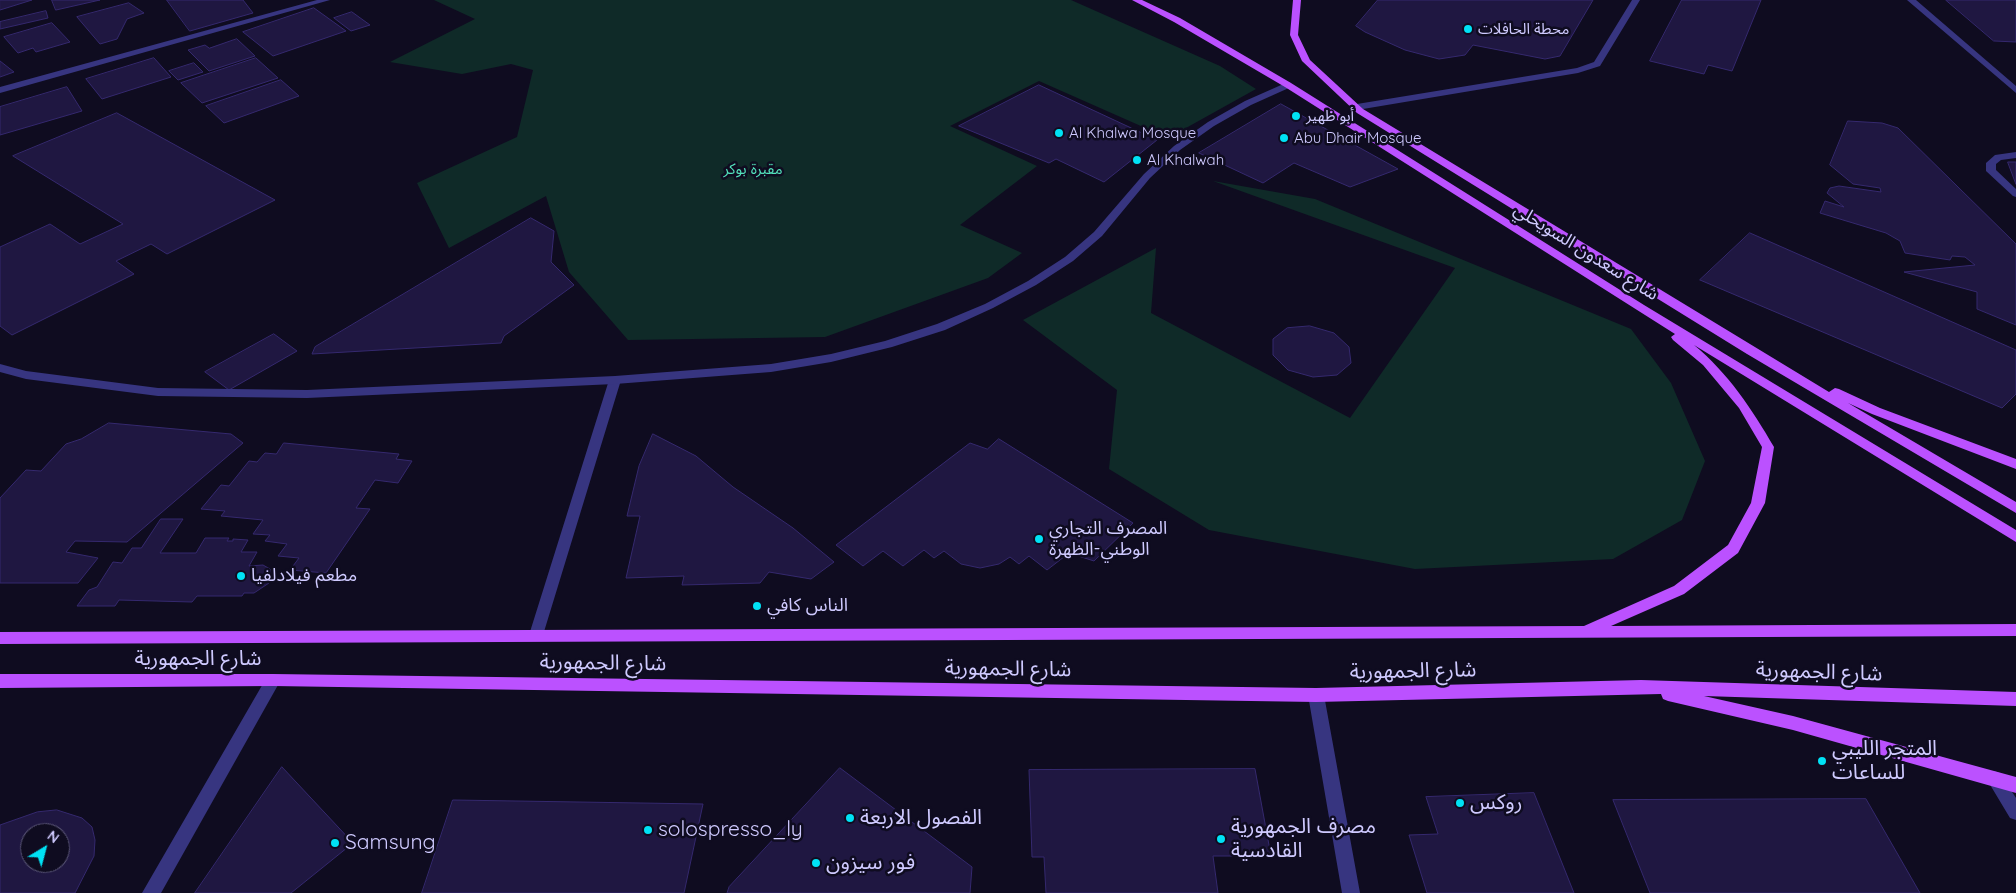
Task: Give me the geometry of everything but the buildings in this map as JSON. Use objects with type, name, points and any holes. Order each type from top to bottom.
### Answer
[{"type":"main road","name":"شارع سعدون السويحلي","points":[[1136,0],[1178,20],[1288,86],[1640,307],[2016,537]]},
{"type":"main road","points":[[1297,0],[1294,35],[1306,61],[1356,107],[1751,351],[2016,508]]},
{"type":"main road","points":[[1584,631],[1679,590],[1733,549],[1758,503],[1768,447],[1743,405],[1707,362],[1640,307]]},
{"type":"main road","points":[[1751,351],[1807,380],[1876,411],[2016,464]]},
{"type":"main road","name":"شارع الجمهورية","points":[[0,638],[2016,630]]},
{"type":"main road","name":"شارع الجمهورية","points":[[0,681],[274,680],[1316,695],[1641,687],[2016,699]]},
{"type":"main road","points":[[1641,687],[1793,723],[2016,785]]},
{"type":"street","points":[[0,90],[326,0]]},
{"type":"street","points":[[1356,107],[1578,70],[1597,64],[1636,0]]},
{"type":"street","points":[[1911,0],[2016,90]]},
{"type":"street","points":[[0,368],[26,375],[158,392],[307,394],[615,380],[771,368],[830,358],[888,344],[941,327],[990,306],[1032,284],[1069,259],[1098,234],[1147,176],[1177,148],[1226,115],[1248,103],[1288,86]]},
{"type":"street","points":[[2016,155],[1998,157],[1991,163],[1991,171],[2016,194]]},
{"type":"street","points":[[536,635],[615,380]]},
{"type":"street","points":[[151,893],[274,680]]},
{"type":"street","points":[[1316,695],[1351,893]]},
{"type":"street","points":[[1994,778],[2016,812]]},
{"type":"green space","name":"مقبرة بوكر","points":[[434,0],[1071,0],[1220,66],[1256,89],[1168,138],[1039,81],[950,126],[1037,166],[960,225],[1022,253],[988,278],[825,337],[628,340],[569,272],[546,196],[449,248],[417,183],[517,137],[533,70],[511,64],[462,74],[390,62],[475,19]]},
{"type":"green space","points":[[1213,181],[1315,199],[1631,329],[1671,383],[1705,461],[1682,520],[1613,559],[1415,569],[1209,530],[1109,469],[1117,390],[1023,320],[1156,248],[1151,313],[1350,418],[1455,268]]},
{"type":"place","name":"محطة الحافلات","points":[[1468,29]]},
{"type":"place","name":"أبو ظهير","points":[[1296,116]]},
{"type":"place","name":"Al Khalwa Mosque","points":[[1059,133]]},
{"type":"place","name":"Abu Dhair Mosque","points":[[1284,138]]},
{"type":"place","name":"Al Khalwah","points":[[1137,160]]},
{"type":"place","name":"المصرف التجاري الوطني-الظهرة","points":[[1039,539]]},
{"type":"place","name":"مطعم فيلادلفيا","points":[[241,576]]},
{"type":"place","name":"الناس كافي","points":[[757,606]]},
{"type":"place","name":"المتجر الليبي للساعات","points":[[1822,761]]},
{"type":"place","name":"روكس","points":[[1460,803]]},
{"type":"place","name":"الفصول الاربعة","points":[[850,818]]},
{"type":"place","name":"solospresso_ly","points":[[648,830]]},
{"type":"place","name":"مصرف الجمهورية القادسية","points":[[1221,839]]},
{"type":"place","name":"Samsung","points":[[335,843]]},
{"type":"place","name":"فور سيزون","points":[[816,863]]}]
